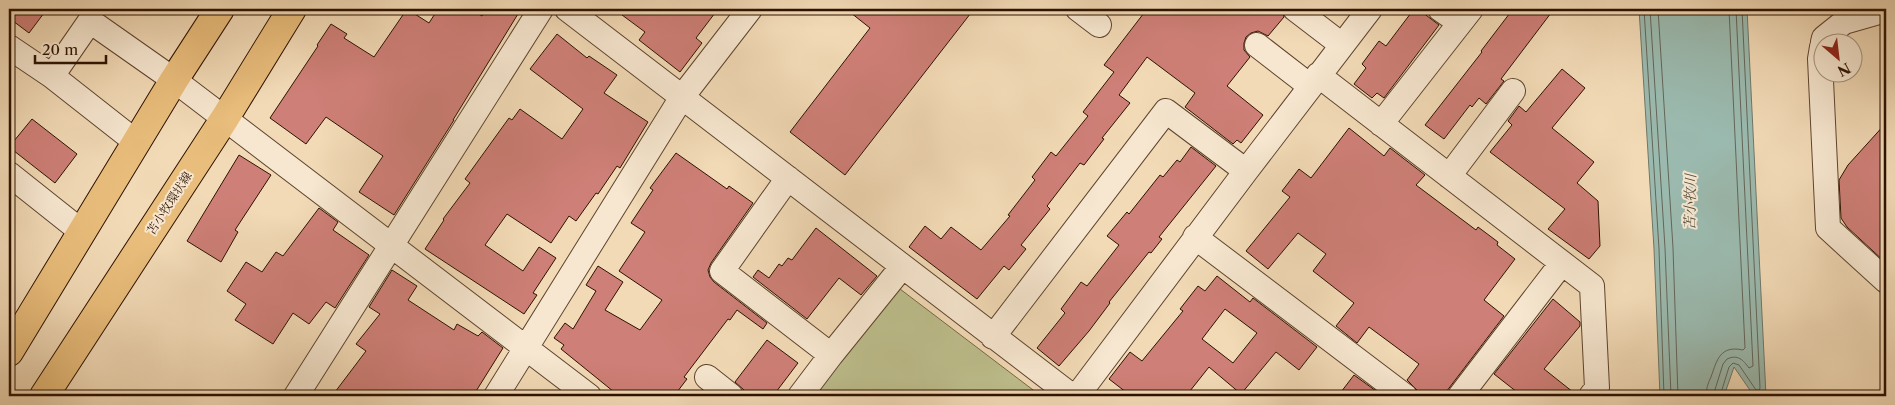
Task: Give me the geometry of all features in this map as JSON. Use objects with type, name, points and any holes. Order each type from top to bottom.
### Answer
[{"type":"main road","points":[[9,352],[174,80],[220,9]]},
{"type":"main road","name":"苫小牧環状線","points":[[44,396],[225,118],[292,9]]},
{"type":"street","points":[[296,396],[540,9]]},
{"type":"street","points":[[567,9],[1072,396]]},
{"type":"street","points":[[496,396],[682,97],[750,9]]},
{"type":"street","points":[[1078,9],[1099,25]]},
{"type":"street","points":[[1295,9],[1342,45]]},
{"type":"street","points":[[1077,396],[1370,9]]},
{"type":"street","points":[[1381,124],[1466,16],[1440,9]]},
{"type":"street","points":[[1832,32],[1844,22],[1886,10]]},
{"type":"street","points":[[52,76],[90,21],[225,118],[589,396]]},
{"type":"street","points":[[1258,45],[1381,124],[1592,286],[1597,388],[1591,396]]},
{"type":"street","points":[[9,47],[52,76],[136,142]]},
{"type":"street","points":[[1821,82],[1828,228],[1886,281]]},
{"type":"street","points":[[1450,176],[1513,91]]},
{"type":"street","points":[[993,337],[1166,111],[1246,171]]},
{"type":"street","points":[[9,174],[82,232]]},
{"type":"street","points":[[788,178],[722,271],[831,354]]},
{"type":"street","points":[[1195,238],[1404,396]]},
{"type":"street","points":[[1460,396],[1562,263]]},
{"type":"street","points":[[800,396],[831,354],[902,267]]},
{"type":"street","points":[[707,377],[731,396]]},
{"type":"green space","points":[[900,289],[1041,396],[812,396]]},
{"type":"water","name":"苫小牧川","points":[[1639,9],[1747,9],[1766,396],[1754,396],[1734,367],[1724,396],[1660,396],[1654,249]]},
{"type":"building","points":[[9,9],[47,9],[29,33],[9,18]]},
{"type":"building","points":[[407,9],[429,23],[438,9],[470,9],[482,16],[487,9],[521,9],[394,215],[359,192],[383,156],[326,117],[306,144],[270,118],[331,24],[347,34],[344,38],[374,57]]},
{"type":"building","points":[[614,9],[718,9],[696,38],[702,43],[680,72],[639,40],[645,32]]},
{"type":"building","points":[[846,9],[974,9],[845,175],[790,132],[870,28]]},
{"type":"building","points":[[1147,9],[1282,9],[1284,17],[1268,36],[1258,31],[1246,37],[1244,50],[1250,57],[1227,86],[1263,115],[1241,143],[1237,140],[1233,144],[1185,107],[1195,93],[1147,57],[1119,95],[1130,103],[1102,138],[1104,139],[1084,165],[1080,163],[1047,206],[1050,209],[1021,245],[1026,249],[1009,270],[1004,266],[977,299],[909,247],[925,226],[941,239],[951,227],[981,250],[1010,216],[1008,215],[1035,180],[1032,177],[1051,152],[1056,156],[1088,116],[1083,112],[1114,72],[1104,65]]},
{"type":"building","points":[[1414,9],[1418,9],[1439,25],[1384,98],[1377,93],[1372,98],[1354,84],[1366,68],[1362,64],[1379,41],[1386,46]]},
{"type":"building","points":[[1513,9],[1554,9],[1501,79],[1504,81],[1486,104],[1479,98],[1472,107],[1470,105],[1444,139],[1425,125]]},
{"type":"building","points":[[557,34],[587,58],[589,56],[617,75],[604,93],[648,122],[620,168],[617,166],[598,194],[596,193],[576,221],[569,216],[551,243],[507,214],[485,245],[523,271],[539,247],[556,258],[533,293],[537,295],[524,314],[425,249],[443,219],[470,183],[465,179],[509,118],[512,120],[520,109],[562,139],[583,109],[530,69]]},
{"type":"building","points":[[1562,69],[1585,88],[1552,128],[1594,162],[1577,183],[1598,201],[1600,246],[1589,259],[1548,229],[1565,209],[1490,152],[1512,125],[1508,121],[1519,106],[1526,112]]},
{"type":"building","points":[[32,119],[77,154],[55,183],[9,147]]},
{"type":"building","points":[[1886,123],[1886,263],[1847,227],[1841,218],[1839,180],[1848,165]]},
{"type":"building","points":[[1349,128],[1384,156],[1390,148],[1425,175],[1416,185],[1476,230],[1478,227],[1498,242],[1497,245],[1515,259],[1484,300],[1504,316],[1443,396],[1425,396],[1418,391],[1407,380],[1419,364],[1369,327],[1357,343],[1336,326],[1354,303],[1313,271],[1326,254],[1298,233],[1268,269],[1246,251],[1290,197],[1282,191],[1299,169],[1311,178]]},
{"type":"building","points":[[1191,147],[1216,166],[1159,237],[1162,239],[1151,253],[1149,252],[1109,302],[1089,331],[1059,366],[1037,348],[1065,313],[1061,309],[1081,282],[1087,286],[1119,245],[1107,236],[1127,212],[1129,214],[1160,175],[1163,177],[1177,160],[1180,162]]},
{"type":"building","points":[[676,153],[727,189],[729,186],[753,203],[708,270],[714,282],[767,323],[763,329],[737,310],[684,377],[687,379],[674,396],[619,396],[561,349],[564,345],[554,338],[565,323],[573,329],[596,291],[586,285],[598,266],[623,282],[605,310],[640,330],[662,300],[619,271],[645,232],[631,223],[653,190],[650,188]]},
{"type":"building","points":[[239,155],[271,175],[235,230],[238,232],[221,262],[187,241]]},
{"type":"building","points":[[319,208],[338,222],[333,230],[369,255],[335,308],[326,302],[309,324],[293,313],[273,344],[235,320],[246,304],[227,291],[246,262],[262,272],[276,252],[283,256]]},
{"type":"building","points":[[816,228],[877,276],[861,295],[839,278],[807,319],[753,277],[758,270],[769,278],[779,264],[782,266],[788,258],[792,260]]},
{"type":"building","points":[[392,270],[417,286],[408,300],[454,330],[457,324],[478,336],[482,332],[503,348],[473,396],[332,396],[366,351],[356,344],[380,314],[369,307]]},
{"type":"building","points":[[1217,276],[1250,302],[1253,298],[1317,347],[1299,370],[1276,352],[1241,394],[1209,367],[1186,396],[1131,396],[1109,379],[1130,352],[1142,361],[1183,311],[1180,309],[1198,286],[1205,291]],"holes":[[[1225,309],[1257,333],[1233,363],[1202,339]]]},
{"type":"building","points":[[1553,299],[1580,322],[1580,326],[1544,369],[1578,396],[1522,396],[1494,374]]},
{"type":"building","points":[[767,340],[798,363],[773,396],[744,396],[744,390],[735,382]]},
{"type":"building","points":[[1354,375],[1383,396],[1338,396]]}]
